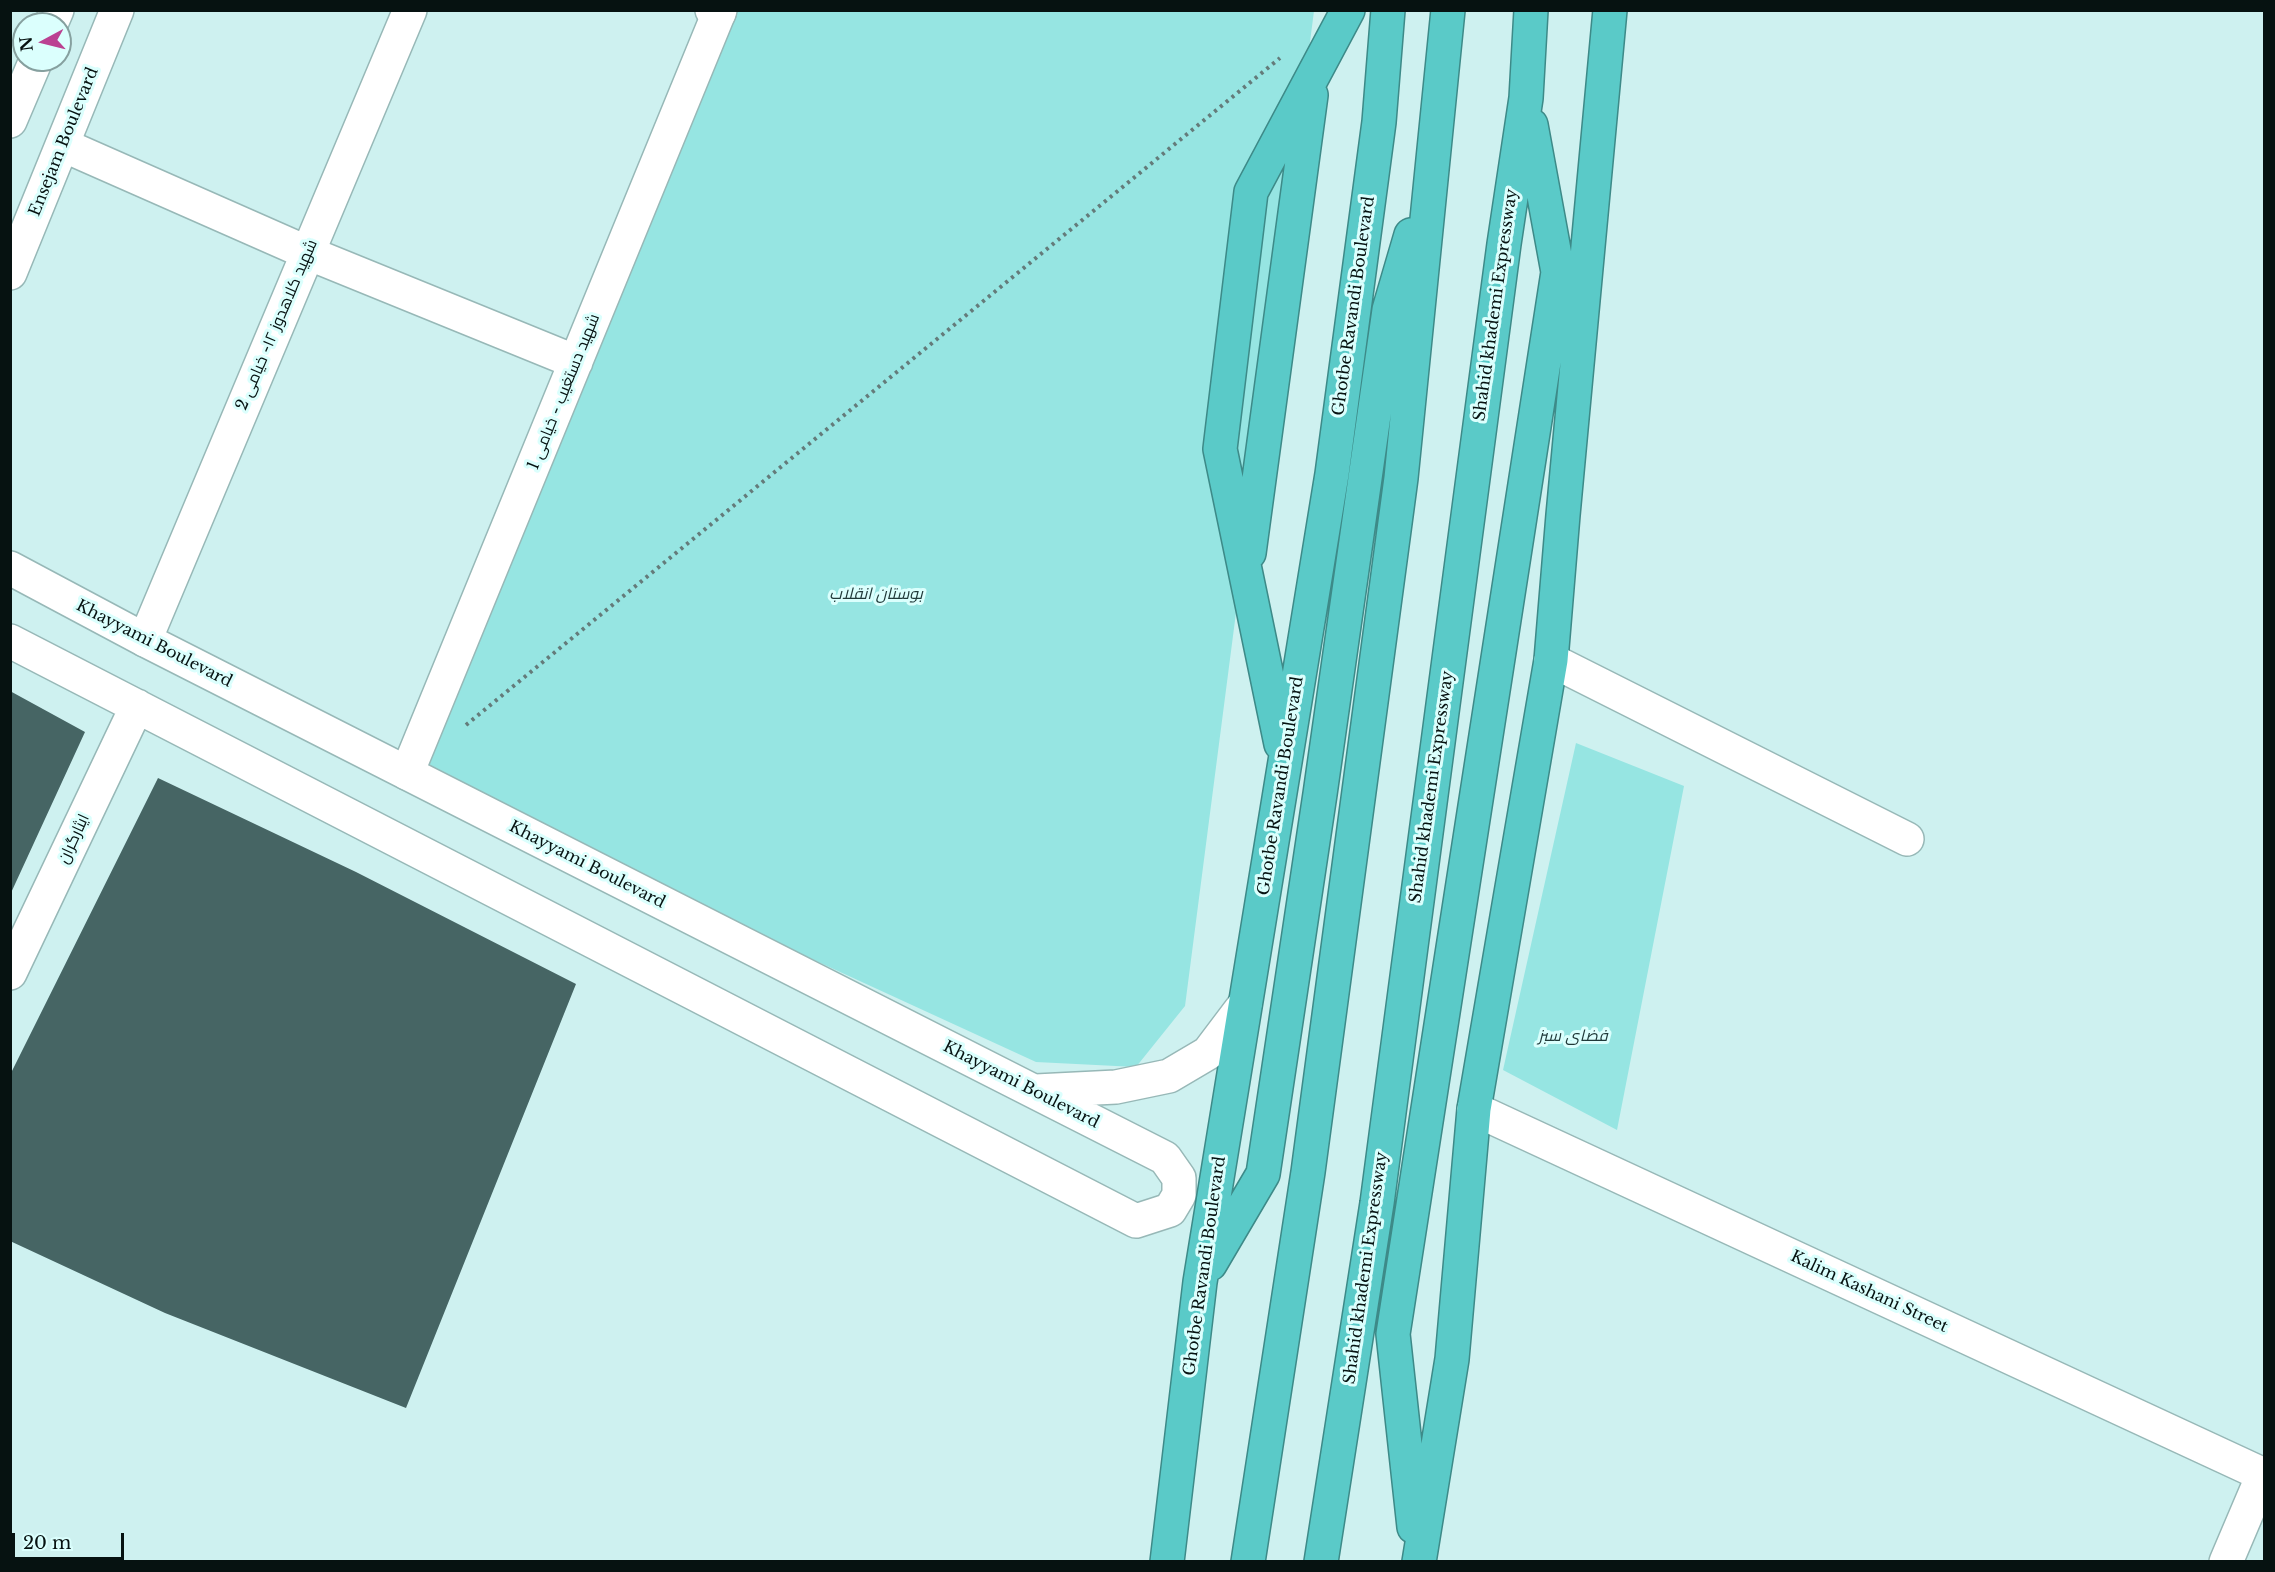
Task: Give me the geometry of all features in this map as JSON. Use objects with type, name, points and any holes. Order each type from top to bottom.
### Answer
[{"type":"highway","points":[[1285,763],[1220,449],[1251,192],[1348,10]]},
{"type":"highway","name":"Ghotbe Ravandi Boulevard","points":[[1167,1562],[1200,1282],[1333,462],[1379,122],[1388,10]]},
{"type":"highway","points":[[1248,1562],[1308,1172],[1401,478],[1448,10]]},
{"type":"highway","name":"Shahid khademi Expressway","points":[[1321,1562],[1377,1203],[1502,256],[1526,98],[1531,10]]},
{"type":"highway","points":[[1418,1562],[1452,1359],[1474,1109],[1551,660],[1610,10]]},
{"type":"highway","points":[[1246,577],[1314,73]]},
{"type":"highway","points":[[1418,1562],[1393,1334],[1558,272],[1526,98]]},
{"type":"highway","points":[[1200,1282],[1263,1174],[1389,310],[1433,159]]},
{"type":"street","name":"Ensejam Boulevard","points":[[10,273],[117,10]]},
{"type":"street","name":"شهید کلاهدوز ۱۲- خیامی 2","points":[[145,640],[410,10]]},
{"type":"street","name":"شهید دستغیب - خیامی 1","points":[[407,773],[717,12]]},
{"type":"street","points":[[11,119],[31,72]]},
{"type":"street","points":[[63,145],[308,253],[576,362]]},
{"type":"street","name":"Khayyami Boulevard","points":[[10,568],[145,640],[1165,1158],[1179,1178],[1179,1196],[1170,1210],[1137,1221],[137,706]]},
{"type":"street","points":[[10,640],[137,706]]},
{"type":"street","points":[[1551,660],[1907,839]]},
{"type":"street","name":"ایثارگران","points":[[10,973],[137,706]]},
{"type":"street","points":[[1034,1091],[1116,1087],[1169,1076],[1208,1053],[1245,1004]]},
{"type":"street","name":"Kalim Kashani Street","points":[[1474,1109],[2264,1475]]},
{"type":"street","points":[[2226,1562],[2264,1475]]},
{"type":"path","points":[[463,728],[1283,56]]},
{"type":"green space","name":"بوستان انقلاب","points":[[737,11],[1314,11],[1185,1006],[1136,1067],[1036,1062],[407,773]]},
{"type":"green space","name":"فضای سبز","points":[[1576,743],[1684,786],[1617,1130],[1503,1070]]},
{"type":"building","points":[[10,691],[85,732],[10,895]]},
{"type":"building","points":[[158,778],[356,872],[576,984],[406,1408],[165,1313],[10,1241],[10,1075]]}]
